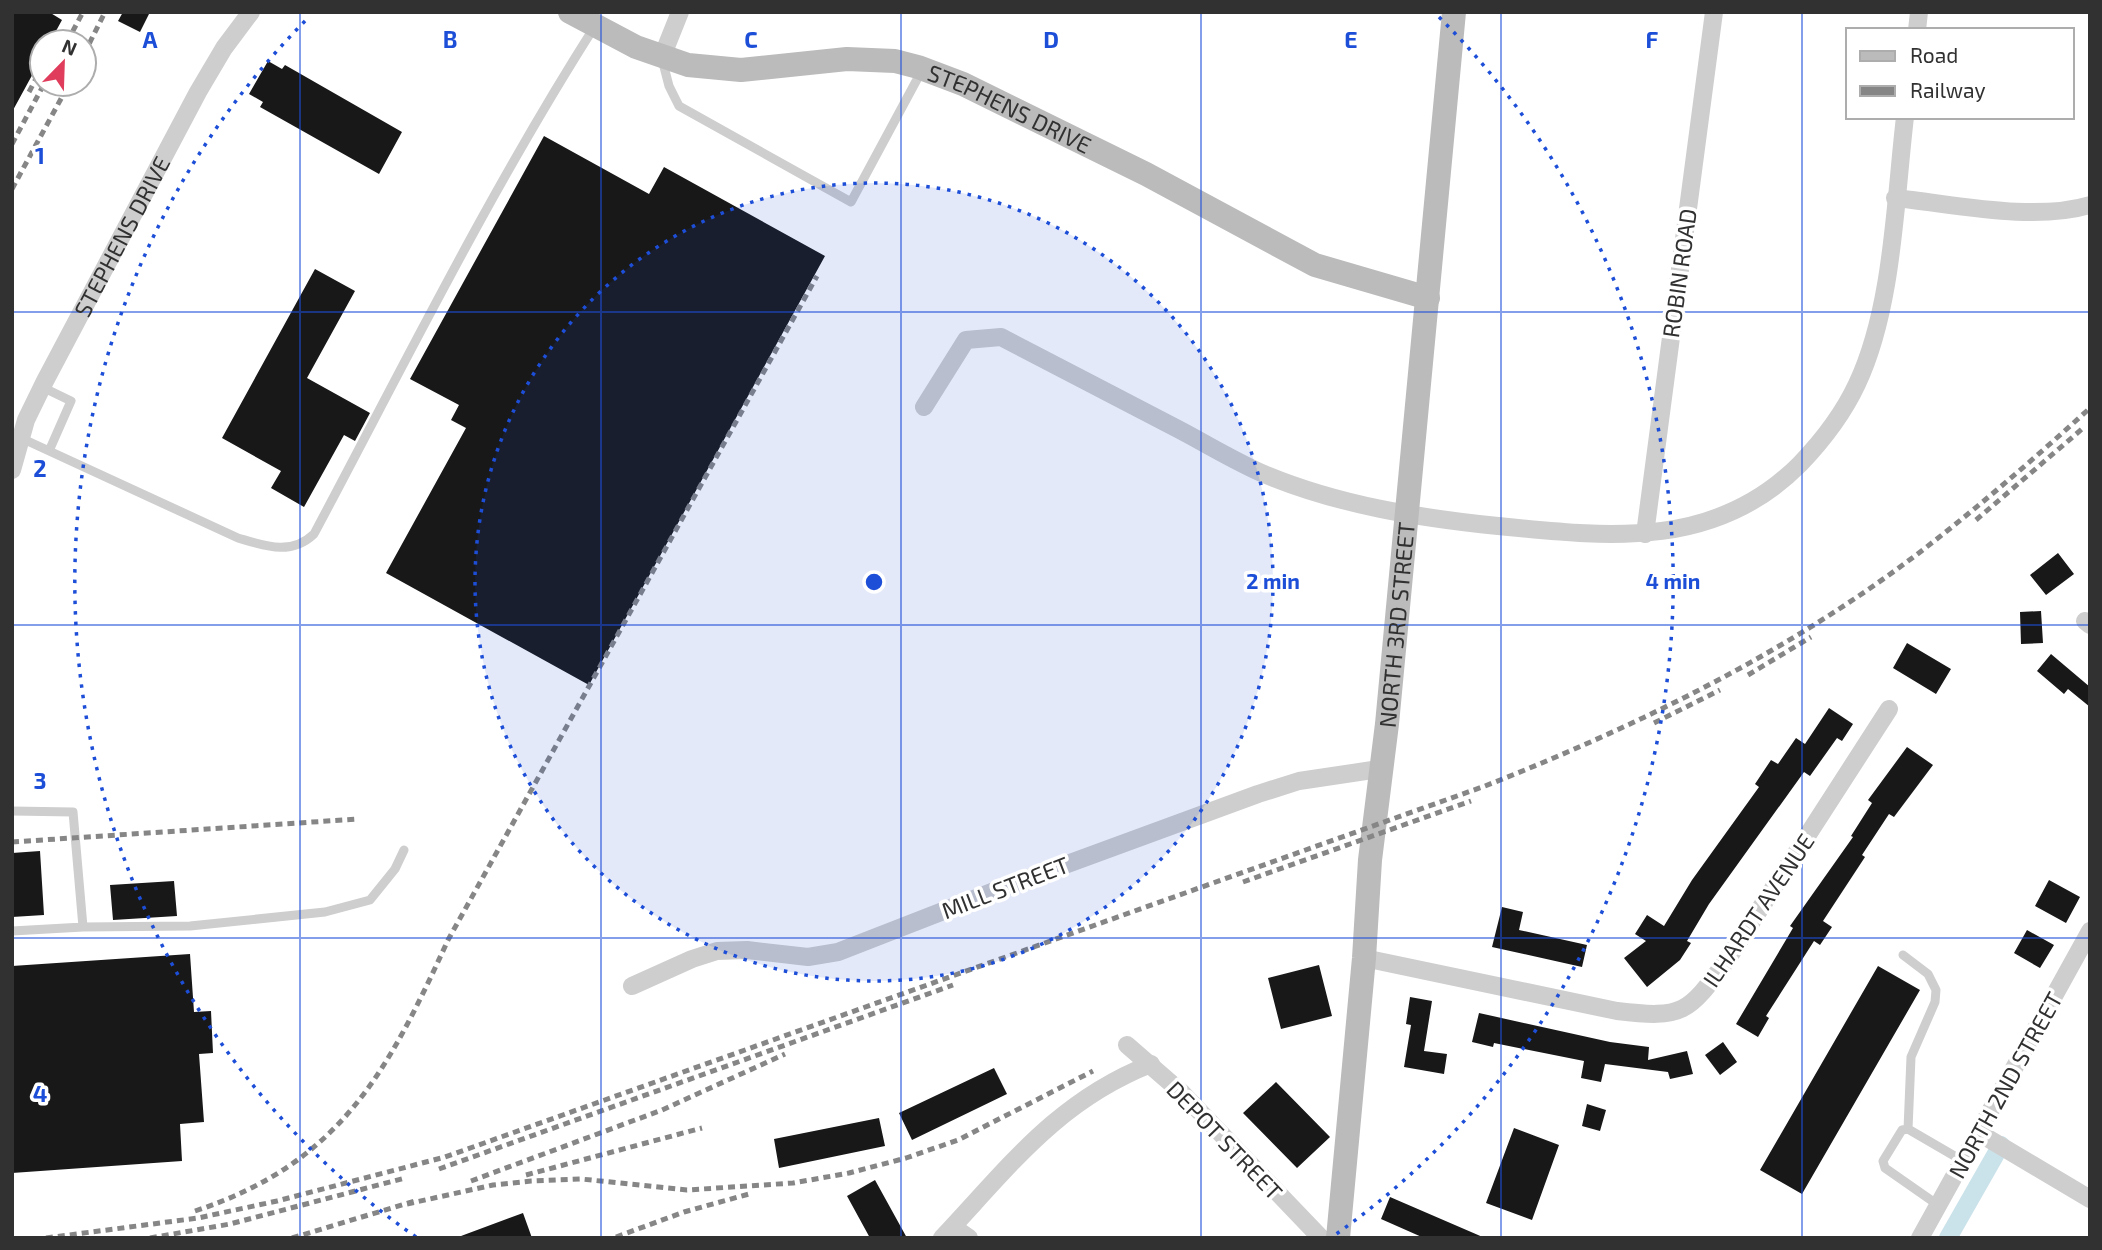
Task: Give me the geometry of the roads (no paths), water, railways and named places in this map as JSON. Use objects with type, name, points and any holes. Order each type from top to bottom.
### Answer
[{"type":"main road","name":"STEPHENS DRIVE","points":[[570,12],[662,57],[714,69],[847,59],[894,61],[923,69],[963,84],[1146,174],[1315,265],[1348,278],[1428,298]]},
{"type":"main road","name":"NORTH 3RD STREET","points":[[1338,1238],[1364,958],[1370,860],[1408,515],[1454,12]]},
{"type":"street","name":"STEPHENS DRIVE","points":[[12,470],[21,438],[42,387],[198,92],[224,48],[251,12]]},
{"type":"street","points":[[662,57],[680,12]]},
{"type":"street","name":"ROBIN ROAD","points":[[1645,534],[1714,12]]},
{"type":"street","points":[[924,407],[966,340],[1001,337],[1264,474],[1333,497],[1408,515],[1564,533],[1645,534],[1697,526],[1752,503],[1786,478],[1832,427],[1857,385],[1874,341],[1905,119]]},
{"type":"street","points":[[1895,198],[2023,211],[2072,210],[2090,205]]},
{"type":"street","name":"ILHARDT AVENUE","points":[[1364,958],[1617,1012],[1657,1016],[1679,1012],[1700,997],[1727,960],[1889,709]]},
{"type":"street","name":"MILL STREET","points":[[632,986],[692,959],[717,951],[747,950],[808,957],[838,952],[1010,885],[1258,794],[1298,782],[1378,781]]},
{"type":"street","name":"NORTH 2ND STREET","points":[[1920,1238],[2090,931]]},
{"type":"street","name":"DEPOT STREET","points":[[1127,1045],[1151,1064],[1321,1238]]},
{"type":"street","points":[[970,1238],[947,1232],[1021,1151],[1066,1110],[1107,1085],[1151,1064]]},
{"type":"street","points":[[1979,1133],[2090,1199]]},
{"type":"lane","points":[[21,438],[238,538],[274,548],[305,542],[314,534],[406,357],[564,75],[595,26]]},
{"type":"lane","points":[[662,57],[669,86],[680,106],[851,202],[923,69]]},
{"type":"lane","points":[[42,387],[71,401],[49,451]]},
{"type":"lane","points":[[12,811],[73,812],[83,927]]},
{"type":"lane","points":[[12,931],[190,926],[326,912],[370,900],[395,869],[404,850]]},
{"type":"lane","points":[[1903,955],[1928,974],[1936,990],[1935,1002],[1911,1057],[1908,1129]]},
{"type":"lane","points":[[1938,1205],[1885,1168],[1883,1161],[1892,1144],[1902,1130],[1908,1129],[1963,1161]]},
{"type":"waterway","points":[[1948,1238],[2001,1145]]},
{"type":"railway","points":[[74,28],[83,12]]},
{"type":"railway","points":[[97,28],[105,12]]},
{"type":"railway","points":[[12,144],[37,98]]},
{"type":"railway","points":[[12,189],[61,98]]},
{"type":"railway","points":[[195,1211],[245,1191],[288,1167],[323,1139],[354,1107],[380,1071],[404,1031],[448,940],[817,276]]},
{"type":"railway","points":[[46,1238],[198,1218],[277,1201],[445,1157],[1485,786],[1657,711],[1768,653],[1821,620],[1924,549],[2090,408]]},
{"type":"railway","points":[[1976,520],[2082,429]]},
{"type":"railway","points":[[1748,675],[1811,637]]},
{"type":"railway","points":[[1654,723],[1720,690]]},
{"type":"railway","points":[[1243,882],[1471,801]]},
{"type":"railway","points":[[12,842],[358,819]]},
{"type":"railway","points":[[439,1169],[953,985]]},
{"type":"railway","points":[[471,1181],[662,1110],[785,1054]]},
{"type":"railway","points":[[407,1204],[493,1185],[531,1181],[581,1179],[687,1190],[793,1183],[849,1173],[906,1158],[958,1140],[1093,1071]]},
{"type":"railway","points":[[526,1175],[702,1128]]},
{"type":"railway","points":[[150,1238],[230,1224],[405,1178]]},
{"type":"railway","points":[[616,1237],[684,1212],[749,1194]]},
{"type":"railway","points":[[292,1238],[415,1201]]}]
